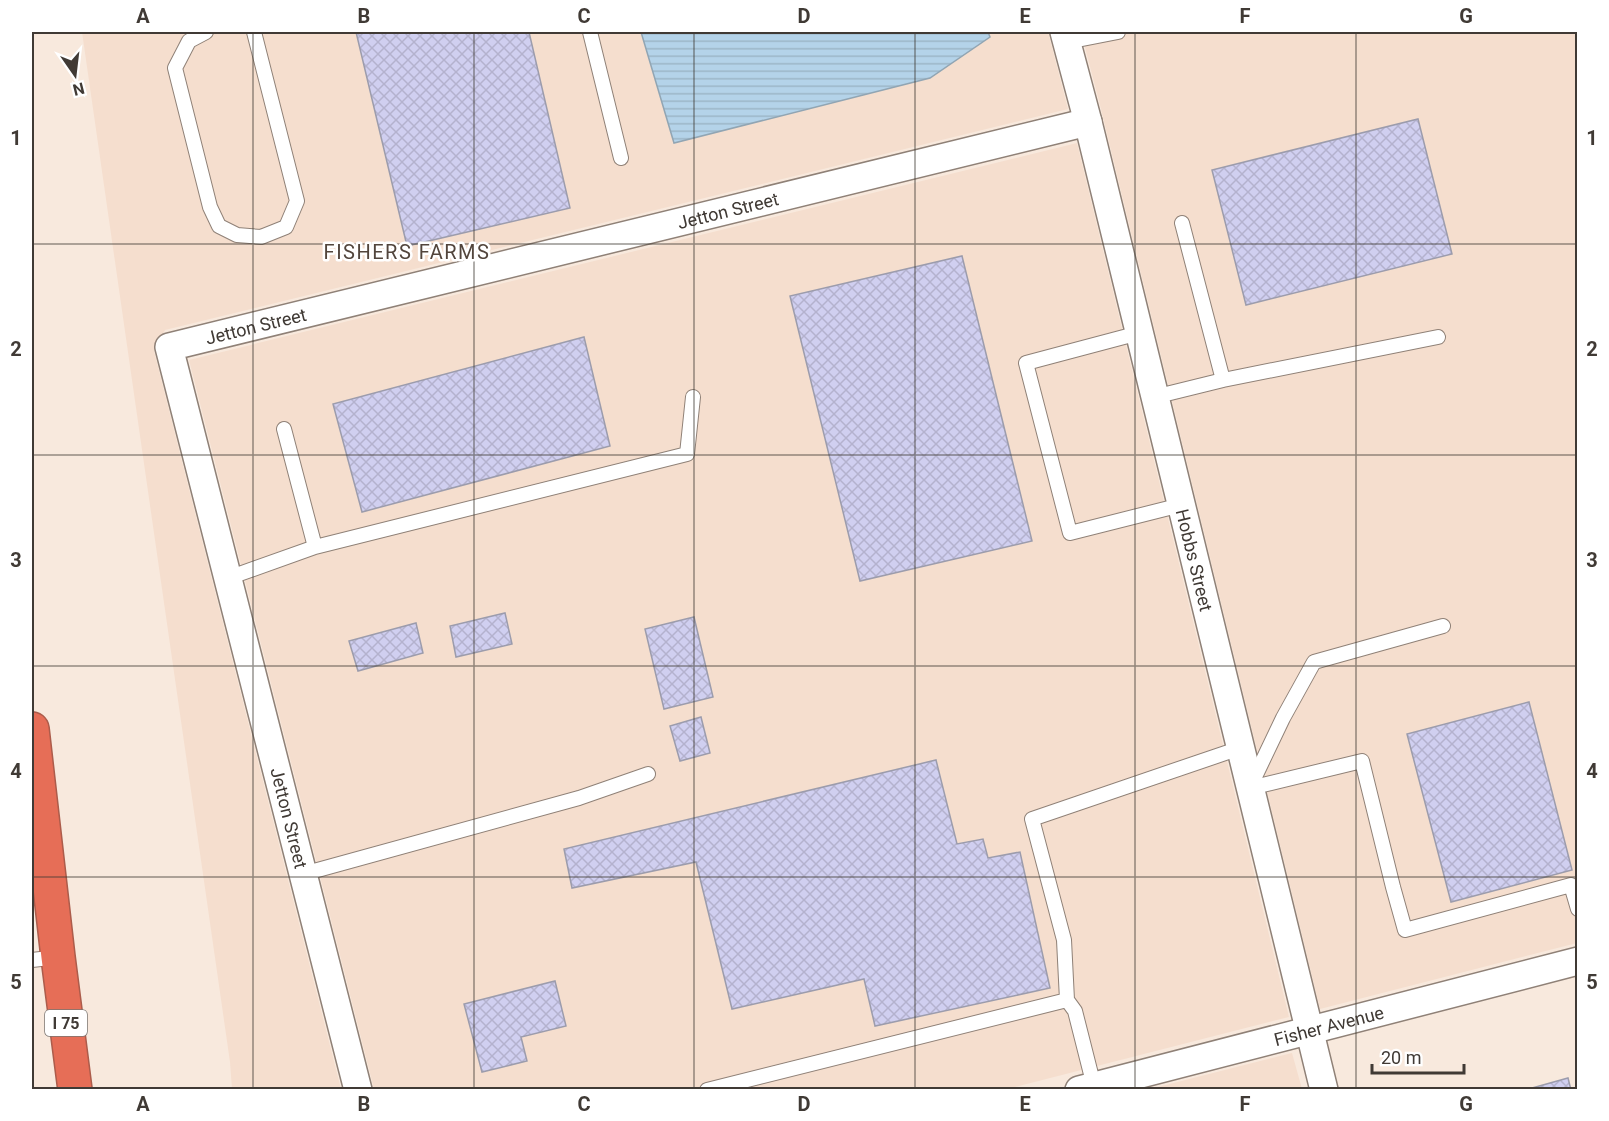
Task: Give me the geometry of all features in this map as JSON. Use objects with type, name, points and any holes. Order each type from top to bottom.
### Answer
[{"type":"highway","name":"I 75","points":[[32,729],[45,959],[75,1089]]},
{"type":"street","name":"Hobbs Street","points":[[1066,37],[1324,1089]]},
{"type":"street","name":"Jetton Street","points":[[358,1089],[170,347],[1088,122]]},
{"type":"street","name":"Fisher Avenue","points":[[1087,1088],[1578,961]]},
{"type":"lane","points":[[206,32],[189,41],[175,68],[210,207],[219,226],[237,235],[261,237],[286,227],[297,201],[254,32]]},
{"type":"lane","points":[[590,32],[621,158]]},
{"type":"lane","points":[[1066,37],[1118,32]]},
{"type":"lane","points":[[1182,223],[1223,380]]},
{"type":"lane","points":[[1139,333],[1026,363],[1070,533],[1181,505]]},
{"type":"lane","points":[[1154,396],[1438,337]]},
{"type":"lane","points":[[228,578],[315,547],[687,454],[693,397]]},
{"type":"lane","points":[[284,429],[315,547]]},
{"type":"lane","points":[[1250,788],[1282,718],[1314,662],[1443,627]]},
{"type":"lane","points":[[1087,1088],[1075,1011],[1066,1000],[1064,940],[1032,819],[1240,748]]},
{"type":"lane","points":[[1250,788],[1362,761],[1405,930],[1571,885],[1578,909]]},
{"type":"lane","points":[[303,874],[579,798],[648,774]]},
{"type":"lane","points":[[707,1089],[1066,1000]]},
{"type":"shaded area","points":[[82,32],[641,32],[674,142],[990,37],[988,32],[1048,32],[1068,109],[165,330],[154,351],[341,1089],[232,1089],[230,1062]]},
{"type":"shaded area","points":[[1081,32],[1577,32],[1577,943],[1320,1009]]},
{"type":"shaded area","points":[[1077,143],[1289,1017],[1007,1089],[374,1089],[189,360]]},
{"type":"shaded area","points":[[1292,1053],[1302,1089],[1150,1089]]},
{"type":"water","points":[[641,32],[988,32],[990,37],[930,78],[674,143]]},
{"type":"building","points":[[356,32],[529,32],[570,208],[407,246]]},
{"type":"building","points":[[1418,119],[1452,254],[1246,305],[1212,170]]},
{"type":"building","points":[[962,256],[1032,541],[860,581],[790,296]]},
{"type":"building","points":[[584,337],[610,446],[362,512],[333,404]]},
{"type":"building","points":[[505,613],[512,644],[456,657],[450,626]]},
{"type":"building","points":[[694,617],[713,697],[664,709],[645,629]]},
{"type":"building","points":[[416,623],[423,653],[358,671],[349,641]]},
{"type":"building","points":[[1529,702],[1572,870],[1451,902],[1407,734]]},
{"type":"building","points":[[701,717],[710,753],[680,761],[670,726]]},
{"type":"building","points":[[936,760],[957,844],[983,839],[988,858],[1020,852],[1050,988],[875,1026],[864,979],[732,1009],[696,862],[572,888],[564,849]]},
{"type":"building","points":[[555,981],[566,1026],[521,1037],[527,1061],[482,1072],[464,1004]]},
{"type":"building","points":[[1568,1078],[1571,1090],[1525,1090]]},
{"type":"district","name":"FISHERS FARMS","points":[[407,252]]}]
